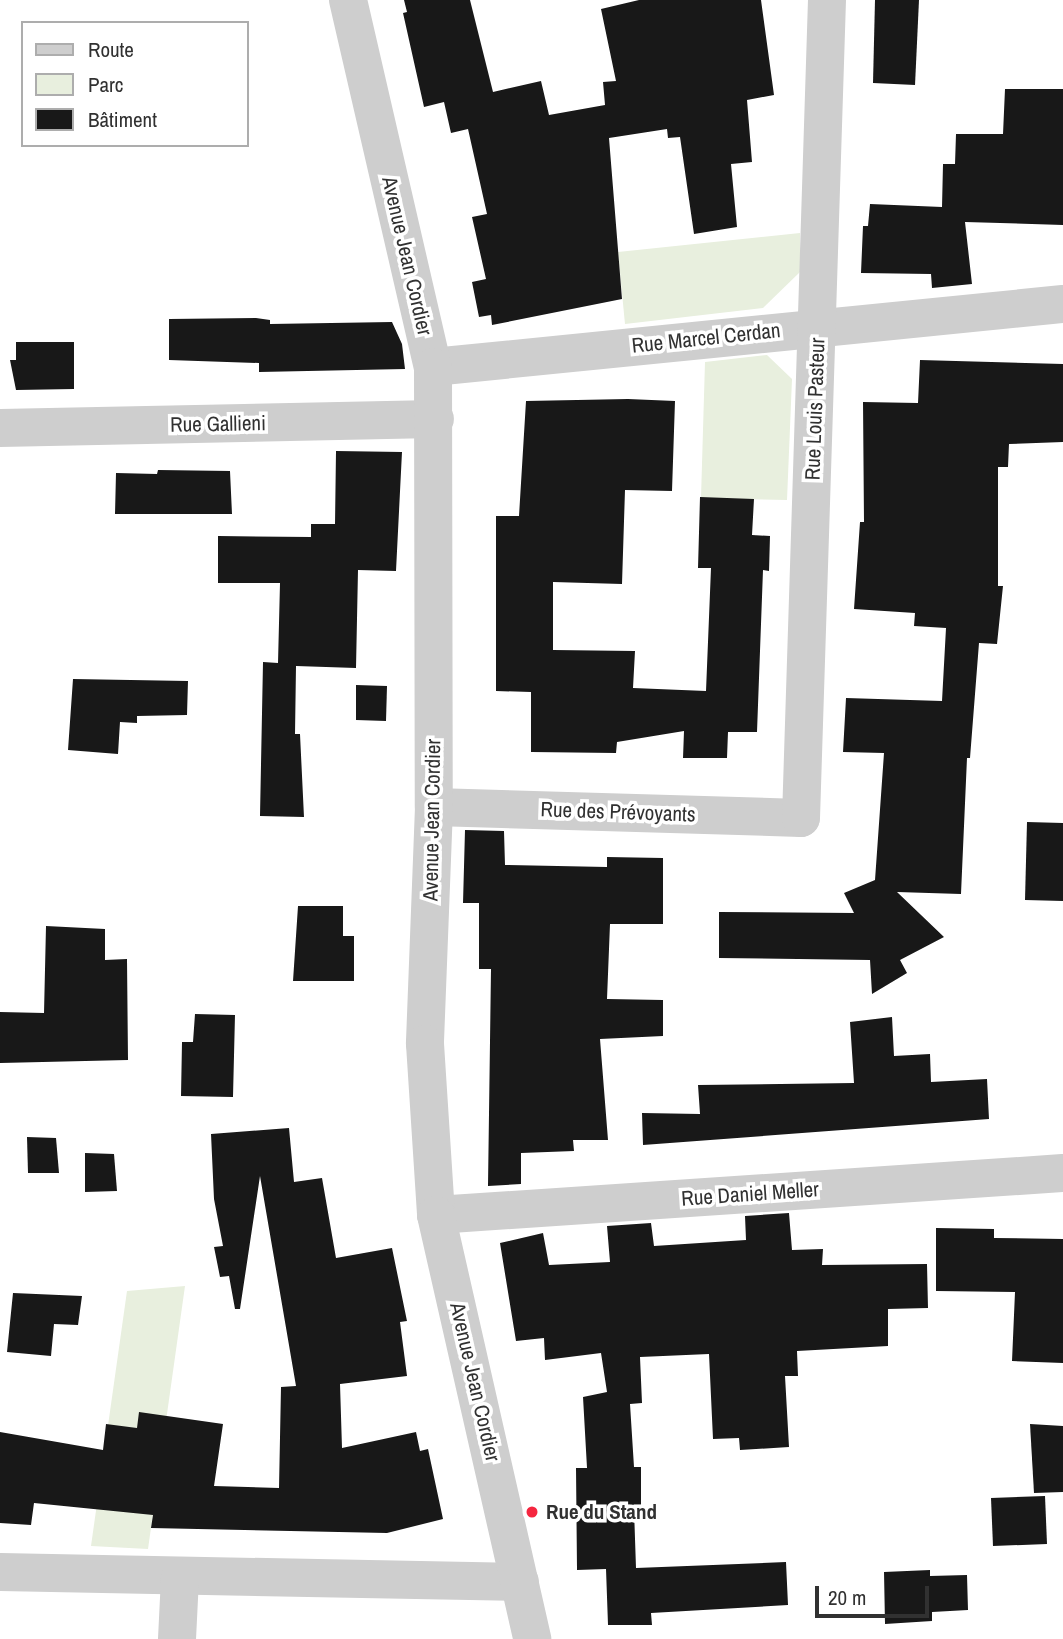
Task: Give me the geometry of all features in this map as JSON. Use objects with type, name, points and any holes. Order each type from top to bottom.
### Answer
[{"type":"street","name":"Avenue Jean Cordier","points":[[348,0],[433,367],[434,807],[425,1044],[436,1215],[532,1639]]},
{"type":"street","name":"Rue Louis Pasteur","points":[[801,818],[827,0]]},
{"type":"street","name":"Rue Marcel Cerdan","points":[[433,367],[817,326],[1063,304]]},
{"type":"street","name":"Rue Gallieni","points":[[0,428],[435,419]]},
{"type":"street","name":"Rue des Prévoyants","points":[[434,807],[801,818]]},
{"type":"street","name":"Rue Daniel Meller","points":[[436,1215],[1063,1173]]},
{"type":"street","points":[[0,1572],[180,1578],[520,1583]]},
{"type":"street","points":[[177,1639],[180,1578]]},
{"type":"green space","points":[[800,233],[800,272],[763,308],[625,324],[618,252]]},
{"type":"green space","points":[[767,355],[792,379],[787,500],[701,498],[705,362]]},
{"type":"green space","points":[[185,1286],[148,1549],[91,1546],[127,1291]]},
{"type":"building","points":[[404,0],[470,0],[493,92],[541,81],[549,115],[605,105],[603,82],[616,81],[601,9],[639,0],[761,0],[774,95],[747,100],[752,162],[731,164],[737,227],[694,234],[680,137],[668,138],[667,129],[609,138],[622,299],[492,325],[491,315],[479,317],[472,282],[486,279],[472,217],[487,214],[468,129],[451,133],[444,102],[424,107],[403,13],[407,12]]},
{"type":"building","points":[[875,0],[919,0],[915,85],[873,83]]},
{"type":"building","points":[[1005,89],[1063,89],[1063,225],[965,222],[972,284],[932,288],[931,274],[861,273],[863,226],[868,226],[870,204],[942,207],[943,164],[955,164],[956,134],[1003,134]]},
{"type":"building","points":[[169,319],[270,320],[270,324],[392,322],[402,344],[405,369],[259,372],[259,363],[169,360]]},
{"type":"building","points":[[16,342],[74,342],[74,389],[16,390],[10,360],[16,360]]},
{"type":"building","points":[[920,360],[1063,364],[1063,442],[1009,444],[1008,467],[998,467],[998,586],[1003,586],[997,644],[979,643],[970,758],[967,758],[961,894],[897,892],[944,937],[900,960],[907,973],[872,994],[870,960],[719,958],[719,912],[854,913],[844,893],[875,880],[884,753],[843,752],[846,698],[942,701],[946,628],[914,626],[915,613],[854,609],[860,522],[864,522],[863,402],[918,403]]},
{"type":"building","points":[[526,401],[675,401],[672,491],[625,490],[622,584],[553,582],[553,650],[635,651],[633,688],[706,691],[711,568],[698,568],[700,497],[754,499],[752,535],[770,536],[769,571],[763,570],[757,732],[728,732],[727,758],[683,758],[684,731],[617,742],[616,753],[531,752],[531,692],[496,691],[496,516],[519,516]]},
{"type":"building","points":[[336,451],[402,452],[396,571],[358,570],[356,668],[296,666],[295,734],[300,734],[304,817],[260,816],[263,662],[278,663],[280,583],[218,583],[218,536],[311,537],[311,524],[335,524]]},
{"type":"building","points":[[158,470],[230,471],[232,514],[115,514],[116,473],[157,474]]},
{"type":"building","points":[[73,679],[188,681],[187,715],[137,716],[137,723],[120,722],[118,754],[68,750]]},
{"type":"building","points":[[356,685],[387,686],[386,721],[356,720]]},
{"type":"building","points":[[1027,822],[1063,823],[1063,901],[1025,900]]},
{"type":"building","points":[[465,830],[504,831],[505,865],[607,867],[607,857],[663,858],[663,924],[610,924],[607,999],[663,1000],[663,1036],[600,1039],[608,1140],[573,1140],[574,1151],[521,1153],[521,1184],[488,1186],[491,969],[479,969],[479,903],[463,903]]},
{"type":"building","points":[[298,906],[343,906],[343,936],[354,936],[354,981],[293,981]]},
{"type":"building","points":[[46,926],[105,929],[105,960],[127,959],[128,1060],[0,1063],[0,1012],[44,1013]]},
{"type":"building","points":[[195,1014],[235,1015],[233,1097],[181,1096],[182,1042],[193,1042]]},
{"type":"building","points":[[892,1017],[894,1056],[930,1054],[931,1082],[987,1079],[989,1119],[643,1145],[642,1113],[700,1114],[698,1085],[854,1083],[850,1022]]},
{"type":"building","points":[[289,1128],[294,1182],[322,1178],[336,1258],[392,1248],[407,1321],[400,1322],[407,1376],[340,1384],[342,1448],[416,1432],[420,1451],[428,1449],[443,1519],[387,1533],[151,1528],[153,1515],[34,1503],[31,1525],[0,1523],[0,1432],[103,1450],[106,1424],[137,1428],[139,1412],[223,1424],[214,1486],[279,1488],[281,1387],[296,1386],[260,1176],[240,1309],[235,1309],[229,1276],[220,1277],[214,1247],[223,1246],[214,1199],[211,1134]]},
{"type":"building","points":[[27,1137],[56,1138],[59,1173],[28,1173]]},
{"type":"building","points":[[85,1153],[114,1154],[117,1191],[85,1192]]},
{"type":"building","points":[[789,1213],[792,1250],[823,1249],[822,1265],[927,1264],[928,1308],[888,1309],[888,1346],[797,1351],[798,1376],[785,1376],[789,1447],[740,1450],[739,1438],[713,1439],[709,1354],[640,1357],[642,1403],[630,1404],[634,1467],[641,1467],[641,1509],[634,1509],[636,1568],[786,1562],[788,1605],[651,1613],[652,1625],[608,1625],[606,1569],[577,1570],[576,1468],[587,1468],[583,1397],[607,1392],[601,1353],[545,1360],[544,1338],[516,1341],[500,1243],[543,1233],[549,1265],[610,1262],[607,1226],[651,1223],[654,1246],[746,1240],[745,1216]]},
{"type":"building","points":[[936,1228],[994,1229],[994,1238],[1063,1239],[1063,1363],[1012,1361],[1015,1292],[936,1291]]},
{"type":"building","points":[[13,1293],[82,1296],[78,1325],[54,1324],[51,1356],[7,1352]]},
{"type":"building","points":[[1030,1424],[1063,1426],[1063,1492],[1034,1493]]},
{"type":"building","points":[[1045,1496],[1047,1544],[993,1546],[991,1498]]},
{"type":"building","points":[[930,1570],[930,1576],[967,1575],[968,1610],[932,1612],[932,1621],[885,1624],[884,1572]]},
{"type":"place","name":"Rue du Stand","points":[[532,1512]]}]
